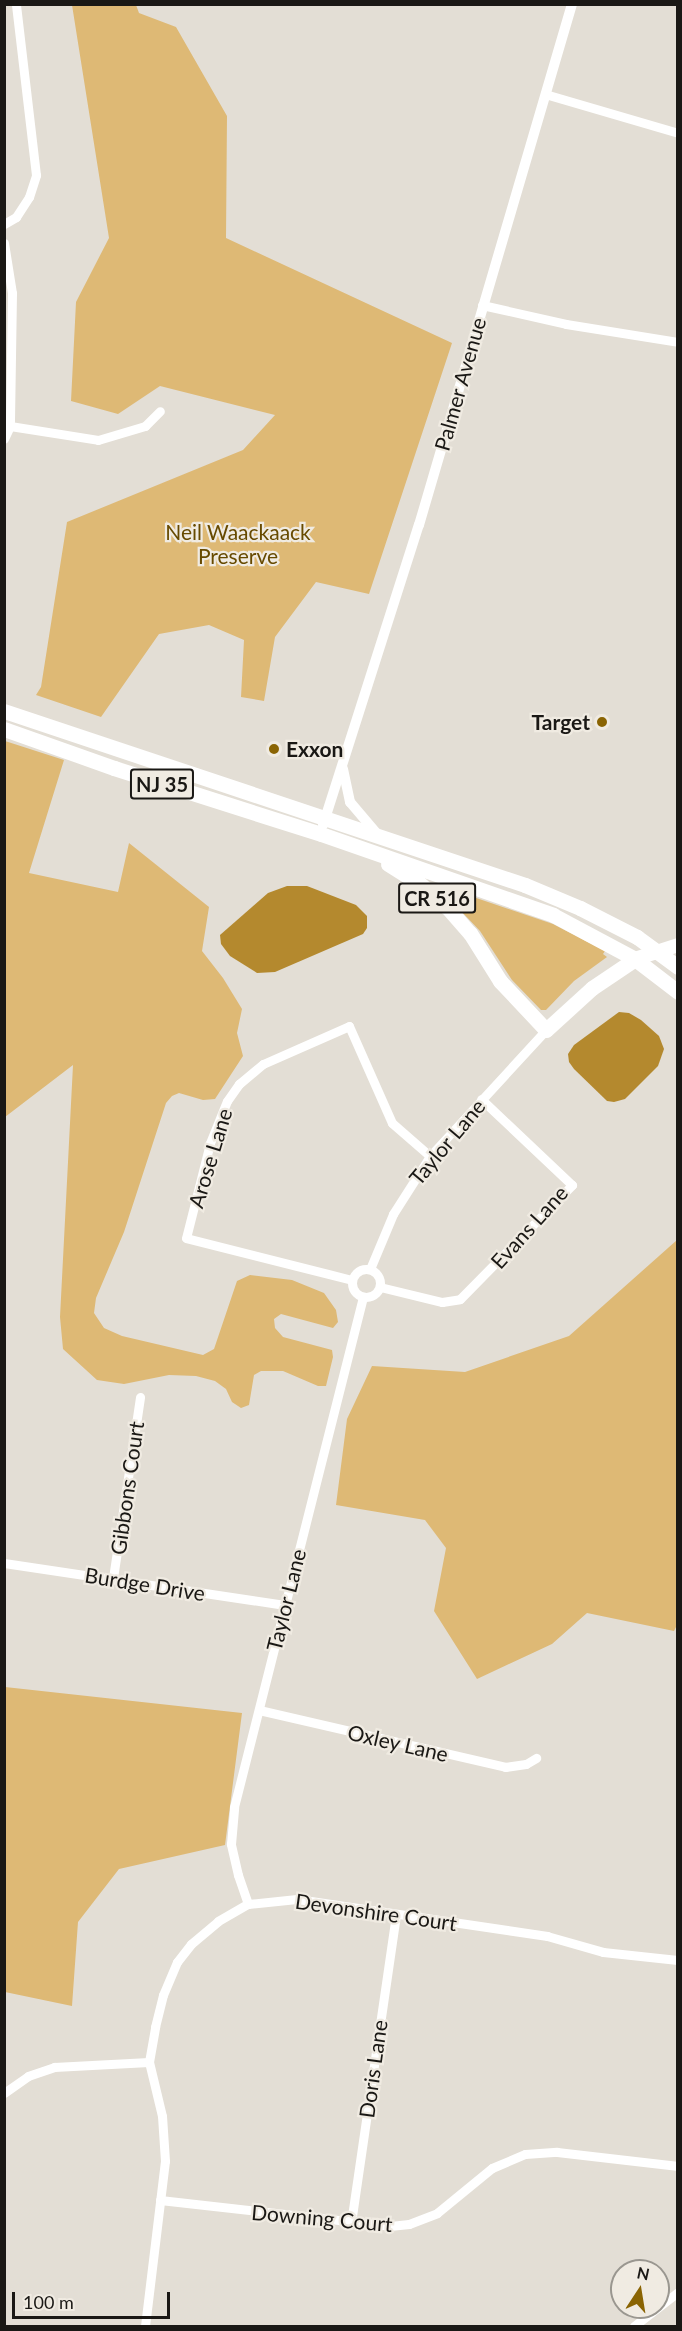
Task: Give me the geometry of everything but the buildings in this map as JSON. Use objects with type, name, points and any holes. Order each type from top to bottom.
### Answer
[{"type":"highway","name":"NJ 35","points":[[4,711],[525,885],[580,908],[658,950],[678,967]]},
{"type":"highway","name":"NJ 35","points":[[4,729],[115,768],[321,834],[553,915],[635,959],[678,992]]},
{"type":"highway","name":"CR 516","points":[[359,848],[419,883],[447,907],[474,939],[500,981],[546,1030]]},
{"type":"highway","points":[[546,1030],[592,988],[635,959]]},
{"type":"main road","points":[[635,959],[678,945]]},
{"type":"street","points":[[4,224],[16,218],[29,197],[36,175],[16,4]]},
{"type":"street","name":"Palmer Avenue","points":[[321,834],[419,525],[572,4]]},
{"type":"street","points":[[545,94],[678,133]]},
{"type":"street","points":[[4,243],[8,292],[10,426],[4,440]]},
{"type":"street","points":[[483,305],[566,324],[678,342]]},
{"type":"street","points":[[10,426],[98,440],[145,426],[160,411]]},
{"type":"street","name":"Palmer Avenue","points":[[343,763],[344,781],[350,802],[379,835]]},
{"type":"street","name":"Arose Lane","points":[[352,1280],[186,1238],[210,1143],[227,1101],[239,1084],[263,1064],[349,1026],[392,1123],[430,1156]]},
{"type":"street","name":"Taylor Lane","points":[[370,1269],[393,1214],[430,1156],[546,1030]]},
{"type":"street","name":"Evans Lane","points":[[380,1287],[442,1302],[460,1299],[572,1185],[481,1099]]},
{"type":"street","points":[[370,1269],[378,1274],[380,1287],[375,1294],[363,1297],[353,1288],[352,1280],[357,1272],[370,1269]]},
{"type":"street","name":"Taylor Lane","points":[[248,1904],[234,1861],[231,1829],[234,1807],[363,1297]]},
{"type":"street","name":"Gibbons Court","points":[[113,1578],[140,1397]]},
{"type":"street","name":"Burdge Drive","points":[[4,1563],[285,1605]]},
{"type":"street","name":"Oxley Lane","points":[[259,1710],[505,1767],[526,1764],[536,1758]]},
{"type":"street","name":"Devonshire Court","points":[[145,2326],[160,2200],[164,2137],[149,2062],[163,1995],[177,1962],[206,1930],[248,1904],[297,1899],[547,1936],[603,1952],[678,1960]]},
{"type":"street","name":"Doris Lane","points":[[351,2223],[396,1914]]},
{"type":"street","points":[[4,2093],[28,2076],[54,2067],[149,2062]]},
{"type":"street","name":"Downing Court","points":[[160,2200],[390,2226],[425,2219],[449,2205],[492,2168],[525,2154],[557,2152],[678,2166]]},
{"type":"street","points":[[634,2326],[678,2292]]},
{"type":"green space","name":"Neil Waackaack Preserve","points":[[72,5],[136,5],[139,13],[176,27],[227,116],[226,238],[452,343],[369,594],[316,582],[275,637],[264,701],[241,697],[244,640],[209,625],[159,634],[101,717],[36,695],[41,687],[67,522],[243,450],[275,415],[160,386],[118,414],[71,401],[76,302],[109,238]]},
{"type":"green space","points":[[5,741],[64,760],[29,873],[118,892],[129,843],[209,907],[202,951],[223,978],[242,1009],[237,1033],[243,1056],[215,1099],[203,1100],[179,1093],[172,1096],[166,1103],[124,1232],[96,1298],[94,1313],[104,1328],[122,1336],[203,1355],[214,1349],[237,1281],[250,1275],[292,1280],[324,1293],[336,1310],[338,1322],[333,1328],[281,1314],[274,1319],[275,1328],[283,1337],[332,1350],[333,1357],[326,1386],[318,1386],[283,1371],[261,1371],[254,1375],[249,1405],[241,1408],[232,1402],[226,1389],[215,1381],[196,1376],[169,1375],[124,1384],[97,1380],[63,1349],[60,1317],[73,1065],[5,1117]]},
{"type":"green space","points":[[444,887],[553,924],[605,951],[603,954],[607,957],[574,981],[546,1010],[541,1010],[512,980],[480,931],[441,890]]},
{"type":"green space","points":[[677,1240],[678,1623],[674,1631],[587,1613],[552,1644],[477,1679],[434,1611],[446,1548],[425,1520],[336,1505],[347,1419],[372,1366],[465,1372],[569,1336]]},
{"type":"green space","points":[[5,1687],[242,1713],[225,1845],[119,1869],[78,1922],[72,2006],[5,1992]]},
{"type":"shaded area","points":[[287,886],[307,886],[356,905],[367,916],[367,928],[363,934],[275,972],[257,973],[230,956],[221,944],[220,935],[268,893]]},
{"type":"shaded area","points":[[619,1012],[629,1013],[641,1020],[659,1036],[664,1049],[658,1066],[625,1099],[614,1102],[607,1101],[574,1069],[569,1062],[568,1054],[574,1045]]},
{"type":"place","name":"Target","points":[[602,722]]},
{"type":"place","name":"Exxon","points":[[274,749]]}]
